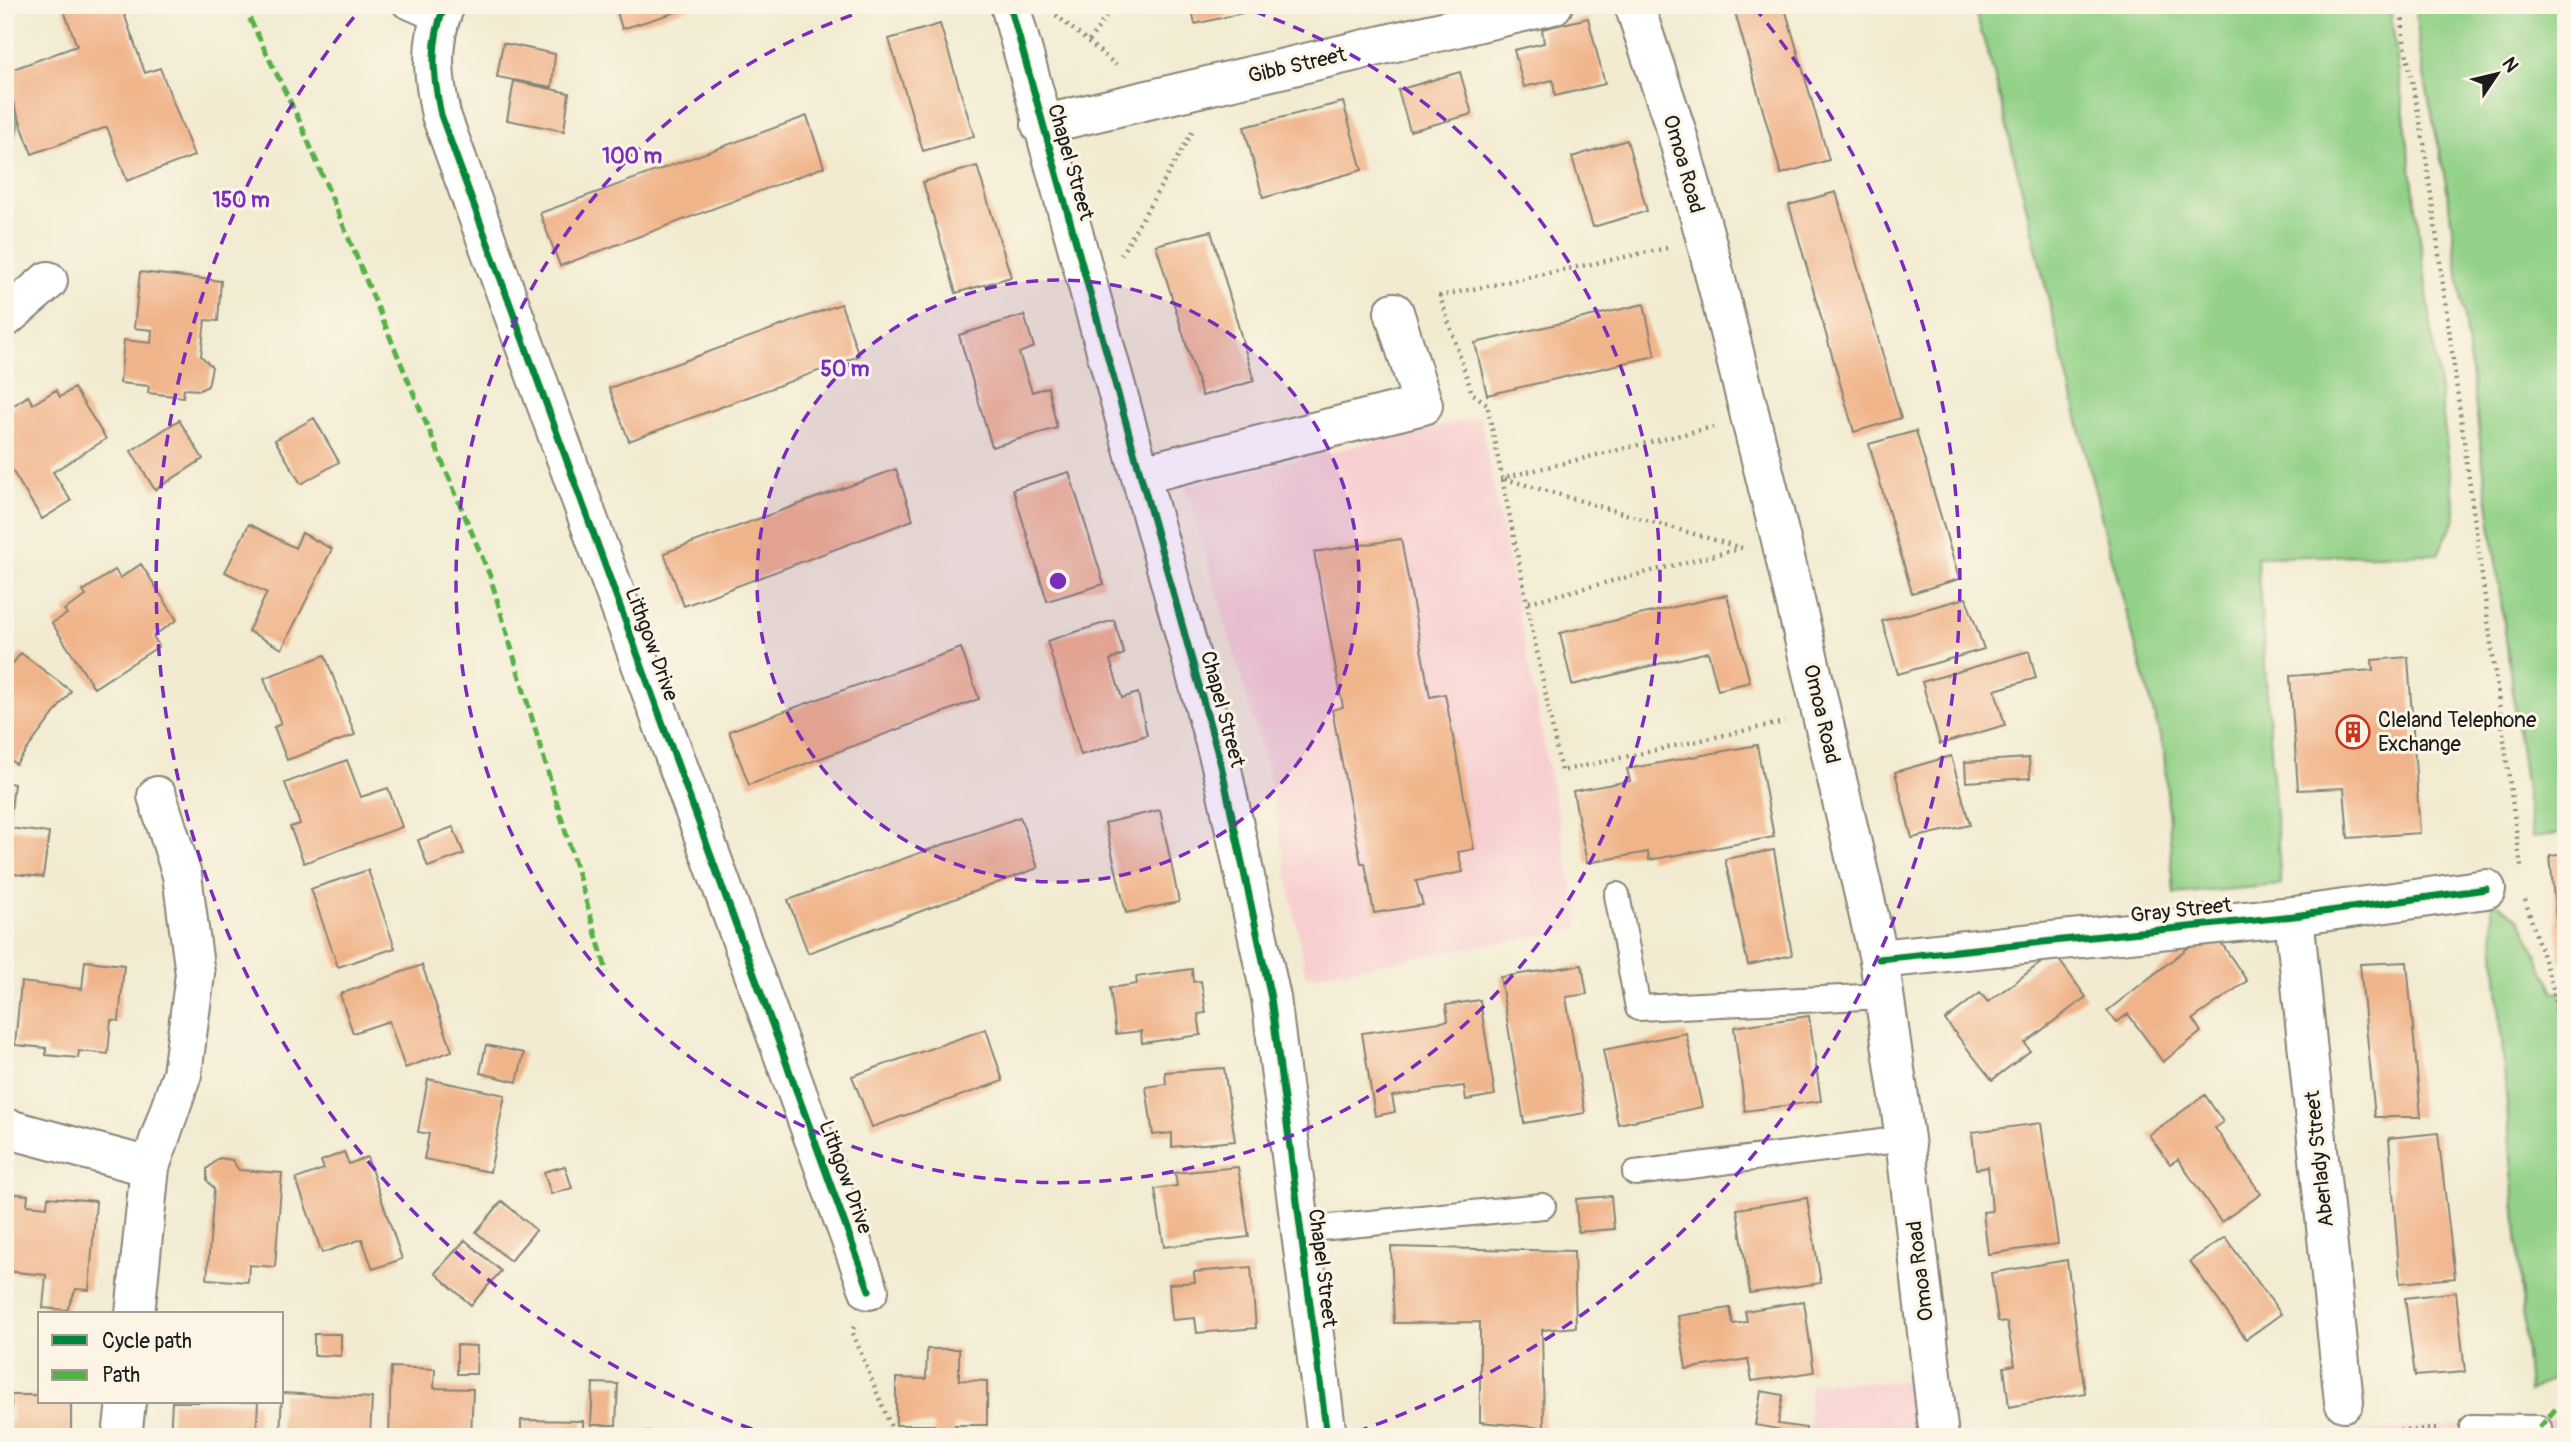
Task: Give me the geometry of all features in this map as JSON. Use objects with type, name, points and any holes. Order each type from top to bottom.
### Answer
[{"type":"street","name":"Chapel Street","points":[[1010,5],[1041,125],[1094,301],[1221,765],[1271,998],[1327,1437]]},
{"type":"street","name":"Gibb Street","points":[[1041,125],[1553,5]]},
{"type":"street","name":"Omoa Road","points":[[1634,5],[1676,130],[1706,240],[1780,536],[1882,977],[1905,1139],[1939,1437]]},
{"type":"street","name":"Lithgow Drive","points":[[430,10],[432,72],[441,115],[869,1290]]},
{"type":"street","points":[[5,318],[48,281]]},
{"type":"street","points":[[1142,474],[1423,405],[1394,312]]},
{"type":"street","points":[[135,1312],[150,1167],[182,1074],[195,974],[182,875],[157,796]]},
{"type":"street","name":"Gray Street","points":[[1882,977],[2486,889]]},
{"type":"street","name":"Aberlady Street","points":[[2294,916],[2344,1402]]},
{"type":"street","points":[[5,1128],[150,1167]]},
{"type":"street","points":[[122,1437],[126,1404]]},
{"type":"lane","points":[[1617,895],[1638,1008],[1882,977]]},
{"type":"lane","points":[[1635,1173],[1905,1139]]},
{"type":"lane","points":[[1300,1230],[1543,1206]]},
{"type":"lane","points":[[2472,1427],[2539,1428],[2538,1437]]},
{"type":"path","points":[[1089,41],[1114,5]]},
{"type":"path","points":[[2402,5],[2403,35],[2424,143],[2521,874]]},
{"type":"path","points":[[1053,12],[1154,98]]},
{"type":"path","points":[[1094,301],[1221,83]]},
{"type":"path","points":[[1706,240],[1440,296],[1472,393],[1487,404],[1561,771],[1822,714]]},
{"type":"path","points":[[1502,478],[1751,417]]},
{"type":"path","points":[[1502,478],[1742,548]]},
{"type":"path","points":[[1529,602],[1780,536]]},
{"type":"path","points":[[2523,888],[2529,917],[2554,992],[2566,1106]]},
{"type":"path","points":[[869,1290],[852,1331],[895,1437]]},
{"type":"path","points":[[2344,1402],[2366,1432],[2472,1427]]},
{"type":"shaded area","points":[[1480,417],[1580,928],[1306,977],[1268,771],[1186,486]]},
{"type":"shaded area","points":[[1915,1381],[1915,1437],[1807,1437],[1811,1384]]},
{"type":"shaded area","points":[[2566,1418],[2565,1437],[2276,1437]]},
{"type":"green space","points":[[1973,5],[2390,5],[2456,517],[2438,554],[2257,557],[2281,885],[2174,894],[2164,751],[2105,532],[1994,74]]},
{"type":"green space","points":[[2415,5],[2566,5],[2566,833],[2532,837],[2447,189],[2421,60]]},
{"type":"green space","points":[[5,46],[21,115],[5,165]]},
{"type":"green space","points":[[2491,899],[2520,919],[2554,992],[2566,991],[2566,1371],[2529,1392]]},
{"type":"building","points":[[62,5],[121,5],[145,73],[160,68],[194,156],[127,181],[107,127],[32,154],[5,81],[5,72],[77,46]]},
{"type":"building","points":[[615,5],[696,5],[696,6],[622,29]]},
{"type":"building","points":[[1191,5],[1272,5],[1273,6],[1195,24]]},
{"type":"building","points":[[1733,5],[1784,5],[1829,160],[1781,174]]},
{"type":"building","points":[[1588,18],[1605,84],[1555,96],[1553,80],[1524,87],[1514,50],[1544,43],[1542,29]]},
{"type":"building","points":[[940,24],[974,136],[923,151],[889,39]]},
{"type":"building","points":[[503,43],[555,54],[552,87],[497,77]]},
{"type":"building","points":[[1460,72],[1472,114],[1410,131],[1398,90]]},
{"type":"building","points":[[514,81],[569,93],[564,131],[507,120]]},
{"type":"building","points":[[1343,102],[1362,170],[1263,198],[1244,127]]},
{"type":"building","points":[[807,116],[824,167],[560,266],[540,213]]},
{"type":"building","points":[[1627,140],[1647,211],[1593,227],[1572,157]]},
{"type":"building","points":[[977,166],[1011,277],[956,293],[923,182]]},
{"type":"building","points":[[1836,192],[1901,418],[1854,432],[1789,205]]},
{"type":"building","points":[[1211,231],[1254,381],[1202,396],[1156,245]]},
{"type":"building","points":[[140,272],[221,281],[218,321],[205,320],[201,356],[212,367],[208,386],[200,390],[184,389],[183,397],[148,393],[149,386],[120,383],[124,340],[151,343],[152,330],[134,328]]},
{"type":"building","points":[[841,304],[859,356],[629,441],[609,388]]},
{"type":"building","points":[[1644,304],[1655,356],[1487,395],[1475,343]]},
{"type":"building","points":[[1024,315],[1034,347],[1019,353],[1032,392],[1048,387],[1057,428],[992,447],[959,335]]},
{"type":"building","points":[[74,388],[106,439],[53,472],[71,501],[42,519],[5,459],[5,421],[9,419],[5,411],[28,396],[33,404],[56,390],[60,397]]},
{"type":"building","points":[[314,418],[339,462],[301,484],[275,440]]},
{"type":"building","points":[[179,420],[203,459],[155,490],[131,451]]},
{"type":"building","points":[[1916,431],[1959,579],[1912,593],[1869,444]]},
{"type":"building","points":[[896,469],[913,520],[684,606],[664,553]]},
{"type":"building","points":[[1069,472],[1104,584],[1047,601],[1013,489]]},
{"type":"building","points":[[249,524],[295,548],[302,533],[332,549],[282,649],[248,631],[267,593],[225,572]]},
{"type":"building","points":[[1401,539],[1430,697],[1445,694],[1474,849],[1458,852],[1463,872],[1416,881],[1423,905],[1374,913],[1365,863],[1361,863],[1332,710],[1343,707],[1314,552]]},
{"type":"building","points":[[141,564],[177,620],[153,636],[159,646],[94,688],[52,623],[67,614],[64,610],[86,596],[83,591],[115,570],[120,578]]},
{"type":"building","points":[[1727,595],[1750,682],[1718,690],[1708,652],[1572,685],[1560,633]]},
{"type":"building","points":[[1966,598],[1984,649],[1898,674],[1882,621]]},
{"type":"building","points":[[1114,620],[1124,654],[1110,660],[1122,698],[1138,693],[1147,735],[1081,755],[1047,641]]},
{"type":"building","points":[[961,648],[979,699],[749,785],[729,731]]},
{"type":"building","points":[[2029,651],[2036,678],[1995,690],[2005,725],[1940,744],[1922,682]]},
{"type":"building","points":[[21,653],[71,691],[16,764],[5,756],[5,674]]},
{"type":"building","points":[[325,655],[355,735],[287,760],[274,727],[281,724],[264,678]]},
{"type":"building","name":"Cleland Telephone Exchange","points":[[2408,657],[2420,833],[2348,838],[2344,788],[2298,790],[2290,676],[2373,670],[2372,660]]},
{"type":"building","points":[[1757,745],[1774,837],[1649,860],[1648,852],[1587,863],[1573,791],[1630,781],[1627,769]]},
{"type":"building","points":[[1951,756],[1970,825],[1912,838],[1895,772]]},
{"type":"building","points":[[2029,758],[2030,778],[1966,782],[1965,762]]},
{"type":"building","points":[[347,760],[361,797],[388,788],[402,827],[304,863],[290,827],[300,824],[285,783]]},
{"type":"building","points":[[5,782],[14,784],[9,828],[49,833],[43,877],[5,873]]},
{"type":"building","points":[[1160,810],[1179,902],[1126,913],[1105,823]]},
{"type":"building","points":[[1020,817],[1038,868],[808,953],[788,900]]},
{"type":"building","points":[[453,827],[464,854],[428,867],[418,840]]},
{"type":"building","points":[[1774,850],[1792,955],[1748,965],[1725,859]]},
{"type":"building","points":[[2566,854],[2566,960],[2560,961],[2550,856]]},
{"type":"building","points":[[368,870],[395,948],[338,967],[311,889]]},
{"type":"building","points":[[2212,929],[2247,981],[2193,1019],[2201,1032],[2163,1062],[2128,1014],[2117,1022],[2107,1011]]},
{"type":"building","points":[[2054,953],[2086,997],[2025,1043],[2030,1051],[1992,1080],[1945,1020],[1980,993],[1988,1002]]},
{"type":"building","points":[[85,961],[124,965],[119,1021],[111,1020],[108,1054],[79,1051],[78,1058],[46,1055],[46,1048],[15,1045],[21,982],[82,989]]},
{"type":"building","points":[[2407,962],[2421,1117],[2375,1117],[2360,964]]},
{"type":"building","points":[[422,965],[452,1051],[405,1068],[389,1021],[353,1033],[340,994]]},
{"type":"building","points":[[1582,965],[1587,994],[1566,997],[1585,1113],[1524,1123],[1500,977]]},
{"type":"building","points":[[1192,969],[1193,982],[1201,981],[1206,1013],[1198,1014],[1201,1035],[1142,1043],[1141,1031],[1116,1034],[1110,988],[1137,984],[1136,977]]},
{"type":"building","points":[[1480,1000],[1495,1095],[1466,1100],[1464,1086],[1392,1096],[1395,1112],[1375,1116],[1362,1033],[1448,1021],[1446,1005]]},
{"type":"building","points":[[1809,1016],[1821,1101],[1745,1111],[1734,1027]]},
{"type":"building","points":[[986,1029],[1003,1081],[872,1127],[852,1076]]},
{"type":"building","points":[[1686,1033],[1702,1107],[1618,1124],[1603,1050]]},
{"type":"building","points":[[486,1045],[524,1053],[517,1082],[480,1073]]},
{"type":"building","points":[[1224,1068],[1235,1141],[1172,1147],[1172,1133],[1153,1135],[1146,1087],[1166,1084],[1165,1072]]},
{"type":"building","points":[[428,1079],[505,1095],[490,1172],[424,1159],[429,1134],[418,1132]]},
{"type":"building","points":[[2205,1095],[2223,1122],[2215,1128],[2261,1194],[2221,1222],[2178,1159],[2170,1164],[2149,1135]]},
{"type":"building","points":[[2041,1123],[2058,1244],[1988,1254],[1983,1212],[1992,1211],[1988,1167],[1976,1169],[1972,1132]]},
{"type":"building","points":[[2438,1133],[2455,1278],[2400,1283],[2389,1138]]},
{"type":"building","points":[[344,1152],[349,1164],[367,1157],[402,1259],[373,1269],[362,1239],[322,1253],[296,1179],[324,1169],[321,1161]]},
{"type":"building","points":[[219,1158],[232,1160],[239,1170],[282,1173],[275,1267],[249,1265],[248,1282],[207,1279],[214,1189],[207,1180],[207,1169]]},
{"type":"building","points":[[565,1166],[572,1188],[551,1194],[544,1172]]},
{"type":"building","points":[[1238,1167],[1249,1237],[1164,1247],[1155,1189],[1177,1186],[1175,1173]]},
{"type":"building","points":[[5,1193],[28,1195],[27,1205],[47,1207],[48,1197],[96,1201],[89,1290],[76,1289],[67,1310],[43,1308],[46,1275],[5,1271]]},
{"type":"building","points":[[1611,1196],[1614,1229],[1578,1232],[1576,1199]]},
{"type":"building","points":[[1807,1198],[1821,1283],[1750,1293],[1737,1209]]},
{"type":"building","points":[[502,1201],[536,1230],[510,1261],[476,1232]]},
{"type":"building","points":[[2225,1237],[2281,1314],[2246,1339],[2190,1261]]},
{"type":"building","points":[[465,1240],[501,1271],[471,1305],[435,1273]]},
{"type":"building","points":[[1391,1247],[1574,1251],[1576,1327],[1542,1330],[1544,1428],[1480,1422],[1480,1322],[1394,1323]]},
{"type":"building","points":[[2067,1260],[2085,1393],[2009,1407],[2004,1367],[2015,1365],[2007,1323],[1998,1321],[1991,1273]]},
{"type":"building","points":[[1251,1267],[1256,1328],[1197,1333],[1195,1318],[1172,1320],[1169,1284],[1195,1282],[1194,1272]]},
{"type":"building","points":[[2456,1292],[2465,1372],[2415,1376],[2405,1298]]},
{"type":"building","points":[[1804,1301],[1814,1372],[1752,1381],[1748,1359],[1686,1369],[1678,1316],[1730,1308],[1733,1324],[1747,1322],[1745,1311]]},
{"type":"building","points":[[314,1334],[341,1334],[341,1356],[314,1355]]},
{"type":"building","points":[[457,1345],[477,1346],[476,1374],[457,1374]]},
{"type":"building","points":[[927,1349],[959,1349],[959,1380],[987,1381],[987,1425],[955,1425],[955,1436],[934,1436],[934,1425],[896,1425],[896,1378],[926,1379]]},
{"type":"building","points":[[391,1367],[435,1369],[434,1388],[473,1389],[471,1437],[389,1437]]},
{"type":"building","points":[[593,1383],[618,1384],[616,1425],[591,1425]]},
{"type":"building","points":[[1761,1391],[1783,1395],[1778,1424],[1806,1428],[1805,1437],[1777,1437],[1778,1429],[1755,1425]]},
{"type":"building","points":[[284,1393],[372,1398],[370,1437],[280,1437]]},
{"type":"building","points":[[11,1395],[38,1395],[38,1404],[71,1404],[71,1437],[5,1437],[5,1423],[12,1423]]},
{"type":"building","points":[[172,1404],[258,1404],[256,1437],[170,1437]]},
{"type":"building","points":[[521,1420],[583,1421],[583,1437],[521,1437]]},
{"type":"building","points":[[607,1432],[668,1432],[668,1437],[607,1437]]},
{"type":"marked path","points":[[243,5],[300,122],[490,576],[607,972]]},
{"type":"marked path","points":[[2539,1428],[2566,1397]]},
{"type":"cycle path","points":[[445,5],[436,33],[434,60],[441,115],[869,1290]]},
{"type":"cycle path","points":[[1010,5],[1221,765],[1271,998],[1327,1437]]},
{"type":"cycle path","points":[[1879,959],[2294,916],[2486,889]]},
{"type":"place","name":"Cleland Telephone Exchange","points":[[2353,732]]}]
